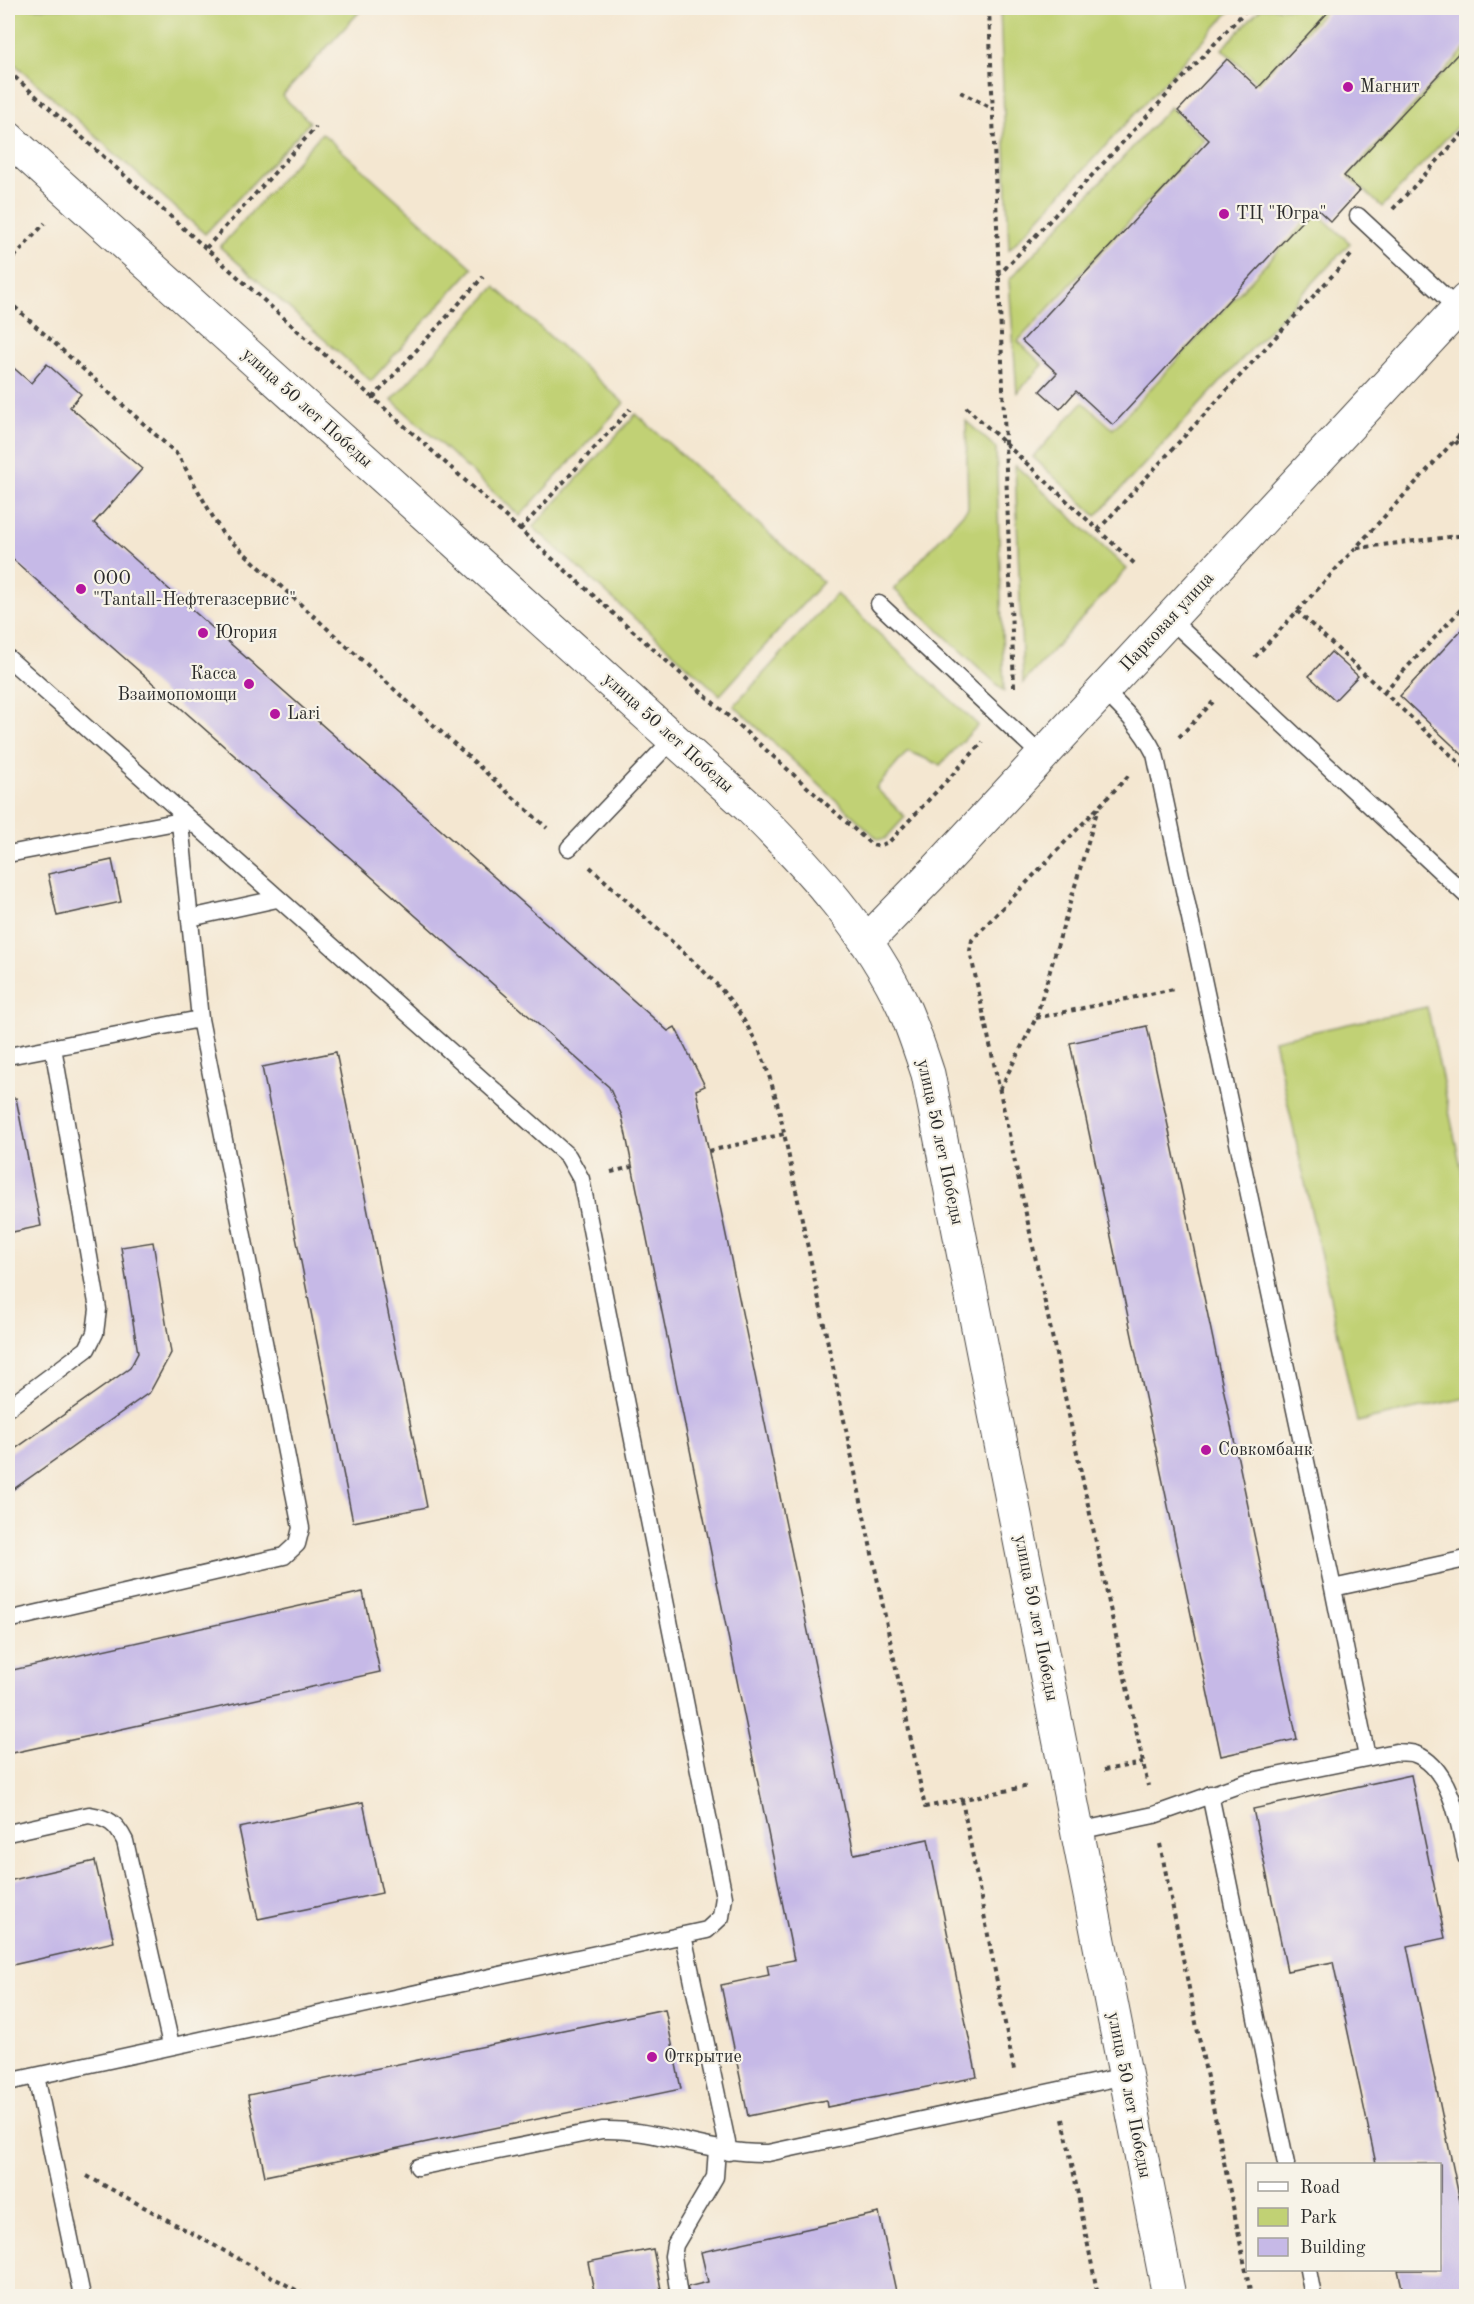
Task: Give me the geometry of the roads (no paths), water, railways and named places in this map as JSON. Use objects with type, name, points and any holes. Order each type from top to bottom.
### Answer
[{"type":"street","name":"улица 50 лет Победы","points":[[8,138],[674,738],[787,845],[820,880],[888,976],[905,1010],[928,1074],[1169,2296]]},
{"type":"street","name":"Парковая улица","points":[[866,942],[1462,305]]},
{"type":"lane","points":[[1358,216],[1462,305]]},
{"type":"lane","points":[[879,604],[1042,756]]},
{"type":"lane","points":[[1170,619],[1467,896]]},
{"type":"lane","points":[[8,658],[180,817],[277,899],[568,1156],[581,1179],[724,1897],[721,1917],[707,1930],[8,2082]]},
{"type":"lane","points":[[1103,690],[1132,717],[1145,734],[1155,754],[1333,1587],[1367,1757]]},
{"type":"lane","points":[[569,848],[674,738]]},
{"type":"lane","points":[[8,855],[180,817]]},
{"type":"lane","points":[[8,1620],[284,1556],[297,1544],[301,1528],[201,1019],[180,817]]},
{"type":"lane","points":[[190,918],[277,899]]},
{"type":"lane","points":[[8,1056],[201,1019]]},
{"type":"lane","points":[[8,1408],[87,1349],[95,1333],[98,1309],[52,1047]]},
{"type":"lane","points":[[1333,1587],[1467,1559]]},
{"type":"lane","points":[[1078,1831],[1154,1815],[1247,1782],[1396,1752],[1415,1754],[1427,1761],[1448,1788],[1457,1813],[1466,1852]]},
{"type":"lane","points":[[1210,1794],[1286,2163]]},
{"type":"lane","points":[[8,1833],[89,1815],[102,1817],[118,1827],[125,1841],[171,2045]]},
{"type":"lane","points":[[679,2296],[673,2256],[675,2245],[715,2176],[723,2150],[683,1935]]},
{"type":"lane","points":[[36,2076],[82,2296]]},
{"type":"lane","points":[[418,2167],[602,2130],[627,2129],[723,2150],[768,2152],[1125,2076]]},
{"type":"lane","points":[[1308,2271],[1313,2296]]},
{"type":"place","name":"Магнит","points":[[1348,87]]},
{"type":"place","name":"ТЦ \"Югра\"","points":[[1224,214]]},
{"type":"place","name":"ООО \"Tantall-Нефтегазсервис\"","points":[[81,589]]},
{"type":"place","name":"Югория","points":[[203,633]]},
{"type":"place","name":"Касса Взаимопомощи","points":[[249,684]]},
{"type":"place","name":"Lari","points":[[275,714]]},
{"type":"place","name":"Совкомбанк","points":[[1206,1450]]},
{"type":"place","name":"Открытие","points":[[652,2057]]}]
